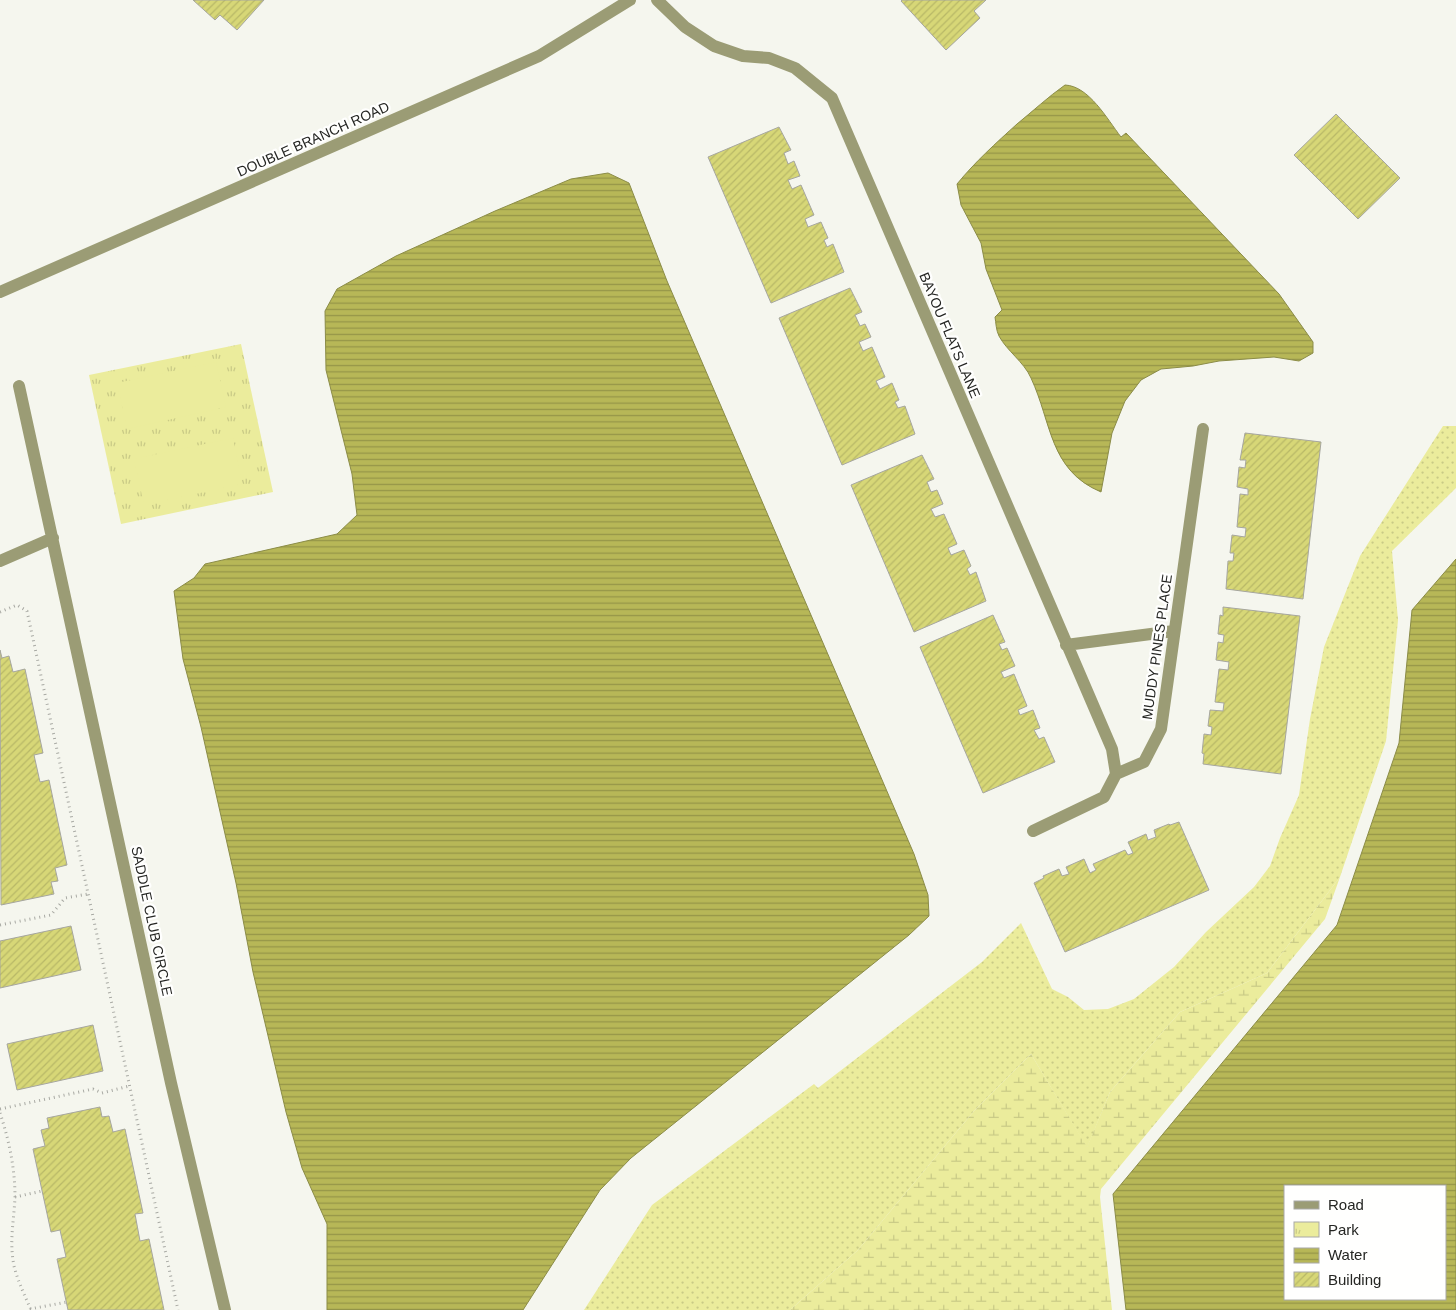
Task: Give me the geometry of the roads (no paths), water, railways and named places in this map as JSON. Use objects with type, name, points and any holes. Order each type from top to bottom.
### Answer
[{"type":"street","name":"DOUBLE BRANCH ROAD","points":[[0,292],[539,56],[630,0]]},
{"type":"street","name":"BAYOU FLATS LANE","points":[[657,0],[685,28],[714,46],[743,56],[769,58],[795,68],[832,98],[1112,749],[1116,774]]},
{"type":"street","name":"SADDLE CLUB CIRCLE","points":[[19,386],[171,1083],[225,1310]]},
{"type":"street","name":"MUDDY PINES PLACE","points":[[1116,774],[1144,762],[1161,729],[1203,429]]},
{"type":"street","points":[[0,562],[53,538]]},
{"type":"street","points":[[1066,645],[1174,631]]},
{"type":"street","points":[[1033,831],[1104,797],[1116,774]]},
{"type":"water","points":[[1065,85],[1074,87],[1090,97],[1121,137],[1126,133],[1279,294],[1313,342],[1313,353],[1299,361],[1274,357],[1219,361],[1161,369],[1141,380],[1125,401],[1112,433],[1101,492],[1084,483],[1071,471],[1062,458],[1054,444],[1038,395],[1028,372],[999,336],[995,317],[1002,310],[986,269],[981,243],[961,205],[957,184],[1001,138]]},
{"type":"water","points":[[608,173],[629,183],[667,281],[914,854],[928,895],[929,916],[909,935],[631,1158],[600,1190],[523,1310],[327,1310],[327,1224],[302,1168],[286,1112],[253,972],[236,883],[201,727],[183,659],[174,591],[194,578],[205,564],[337,534],[357,515],[352,474],[326,370],[325,311],[337,289],[396,256],[495,211],[571,179]]},
{"type":"water","points":[[1456,559],[1456,1310],[1126,1310],[1113,1194],[1337,925],[1399,743],[1412,610]]}]
